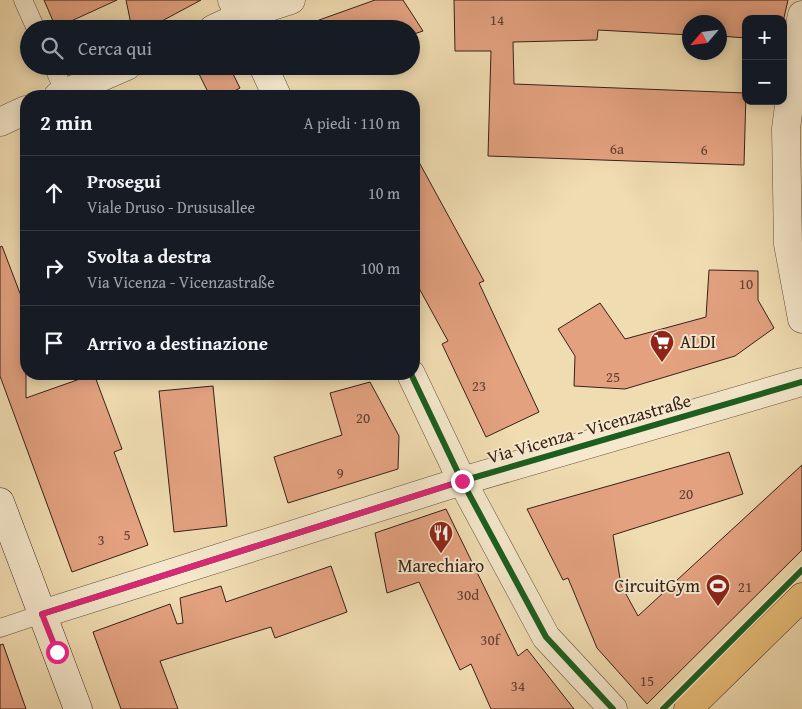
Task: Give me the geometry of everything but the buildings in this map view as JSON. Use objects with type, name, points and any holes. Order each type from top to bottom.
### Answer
[{"type":"main road","points":[[688,709],[802,598]]},
{"type":"street","points":[[239,15],[291,0]]},
{"type":"street","points":[[802,15],[798,34],[797,89],[786,129],[788,244],[802,319]]},
{"type":"street","points":[[73,90],[107,75]]},
{"type":"street","points":[[266,75],[274,90]]},
{"type":"street","points":[[0,122],[20,113]]},
{"type":"street","points":[[414,380],[462,481],[546,637],[613,709]]},
{"type":"street","name":"Via Vicenza - Vicenzastraße","points":[[42,614],[462,481],[802,382]]},
{"type":"street","points":[[0,502],[78,709]]},
{"type":"lane","points":[[23,0],[32,20]]},
{"type":"lane","points":[[56,75],[60,90]]},
{"type":"lane","points":[[0,628],[42,614]]},
{"type":"cycle path","points":[[414,380],[462,481],[546,637],[613,709]]},
{"type":"cycle path","points":[[42,614],[462,481],[802,382]]},
{"type":"cycle path","points":[[663,709],[802,570]]},
{"type":"place","name":"ALDI","points":[[662,363]]},
{"type":"place","name":"Marechiaro","points":[[441,554]]},
{"type":"place","name":"CircuitGym","points":[[718,607]]},
{"type":"route","points":[[57,652],[42,614],[462,481]]}]
